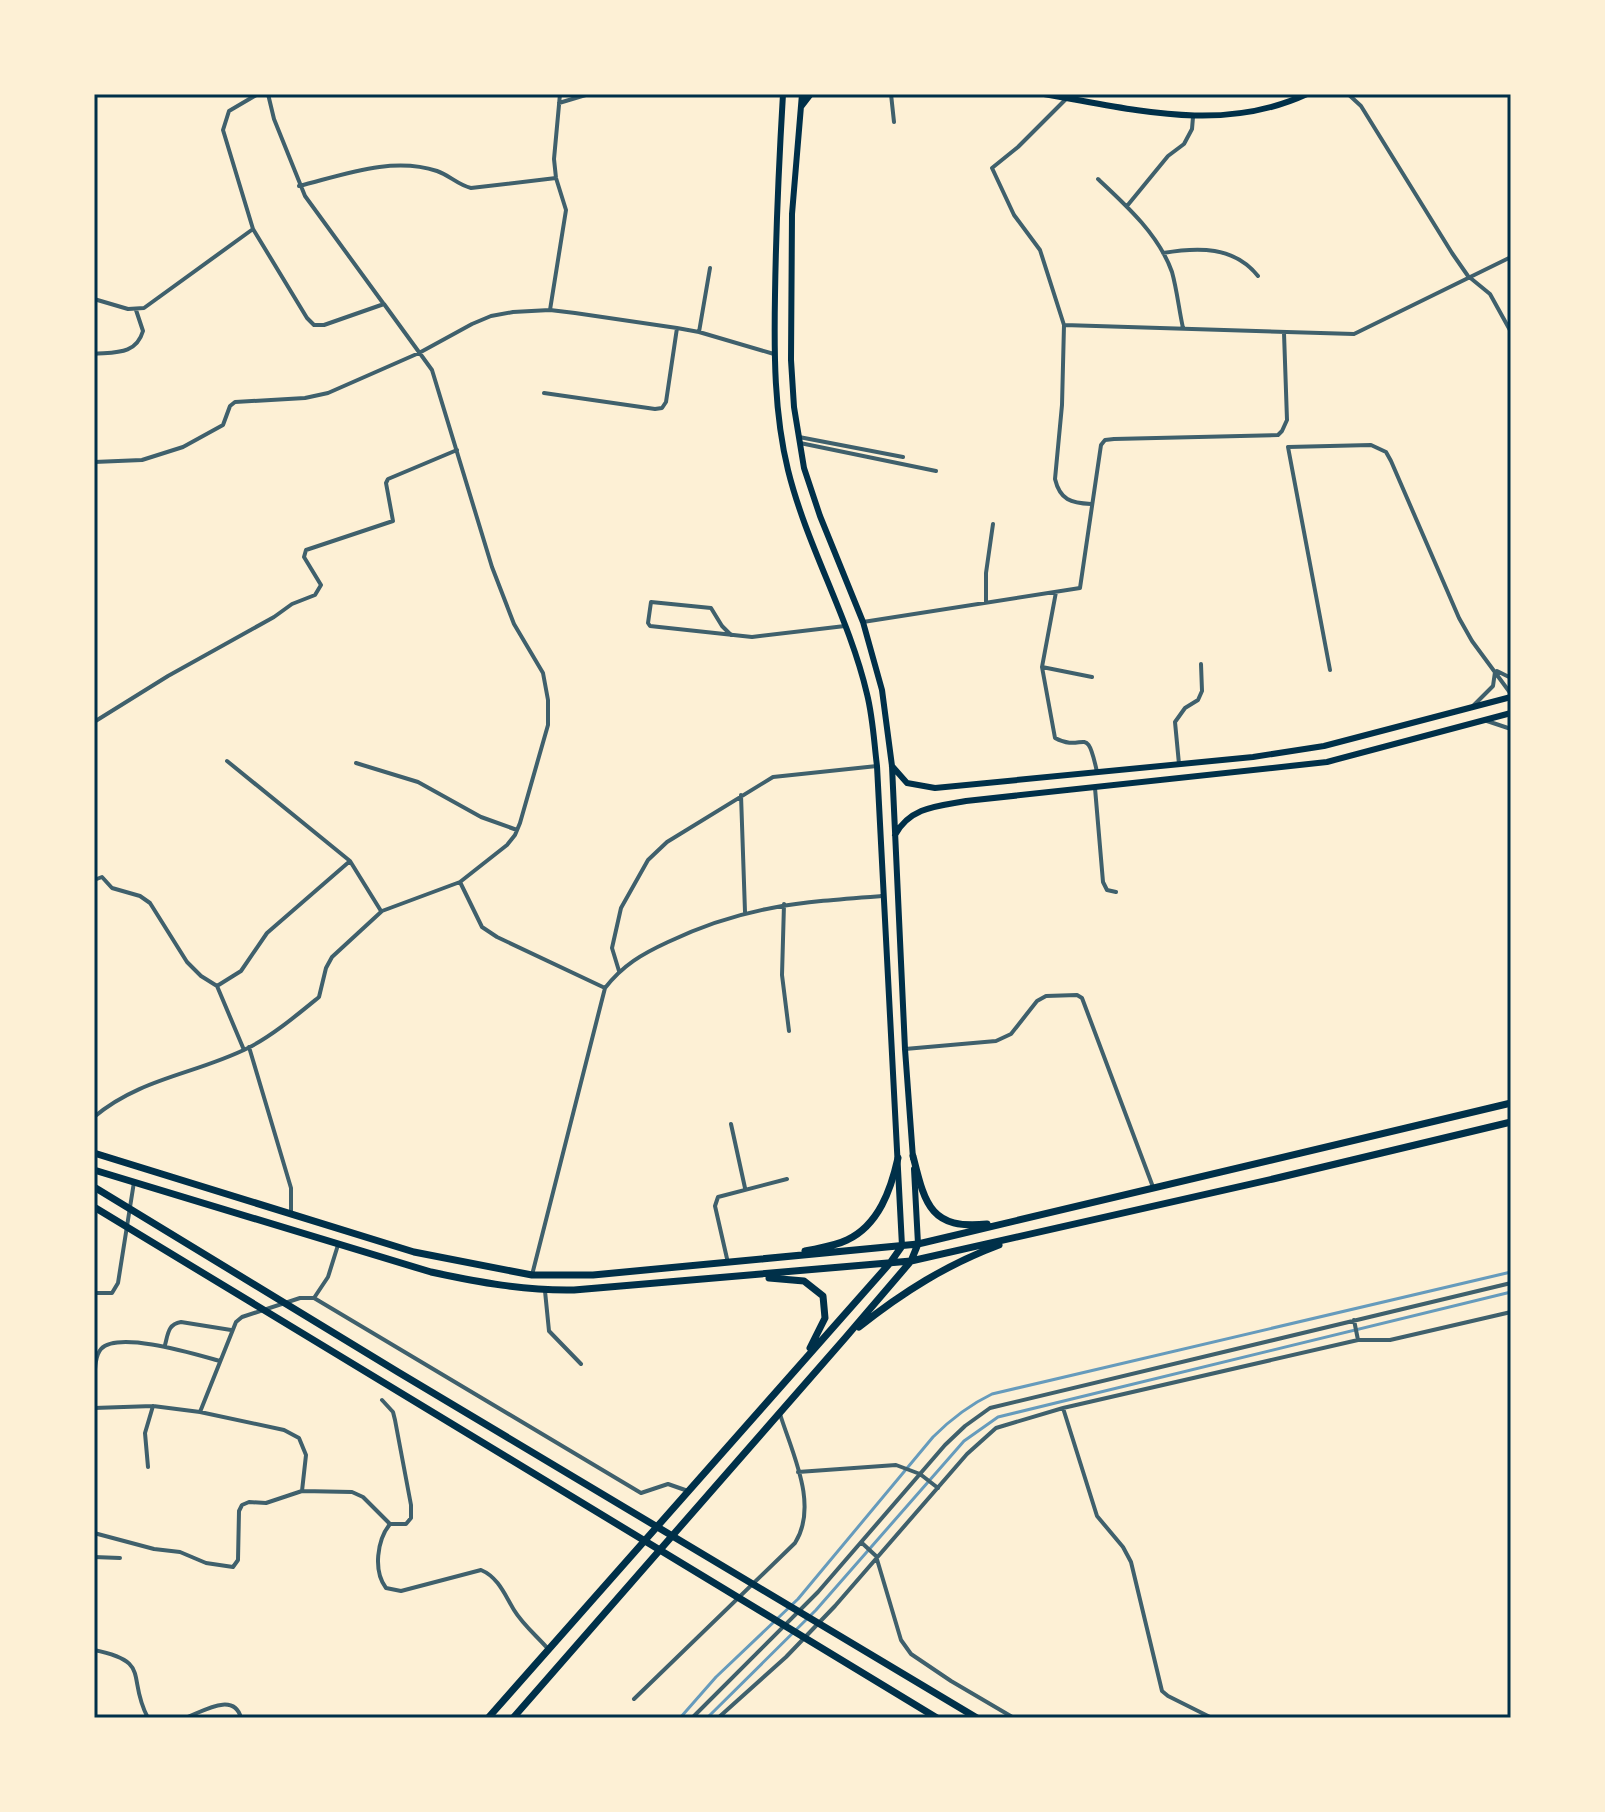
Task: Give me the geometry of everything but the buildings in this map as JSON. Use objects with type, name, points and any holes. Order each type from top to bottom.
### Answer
[{"type":"main road","points":[[488,1718],[791,1377],[902,1246],[877,766],[866,691],[845,626],[804,522],[788,469],[777,407],[774,354],[776,210],[783,94]]},
{"type":"main road","points":[[513,1718],[911,1261],[918,1244],[892,766],[882,690],[863,622],[804,468],[794,407],[791,360],[792,214],[802,94]]},
{"type":"main road","points":[[800,108],[811,94]]},
{"type":"main road","points":[[1044,94],[1193,117],[1248,112],[1307,94]]},
{"type":"main road","points":[[1172,94],[1227,94]]},
{"type":"main road","points":[[892,766],[907,783],[924,788],[1179,764],[1324,746],[1511,696]]},
{"type":"main road","points":[[895,836],[902,822],[926,808],[1327,762],[1511,713]]},
{"type":"main road","points":[[1013,781],[1014,797]]},
{"type":"main road","points":[[94,1153],[414,1252],[532,1275],[593,1275],[918,1244],[1511,1103]]},
{"type":"main road","points":[[94,1170],[431,1272],[545,1291],[747,1277],[911,1261],[1511,1122]]},
{"type":"main road","points":[[913,1156],[923,1198],[943,1220],[967,1226],[1019,1221]]},
{"type":"main road","points":[[783,1256],[846,1241],[859,1233],[886,1198],[898,1158]]},
{"type":"main road","points":[[94,1187],[977,1718]]},
{"type":"main road","points":[[94,1207],[937,1718]]},
{"type":"main road","points":[[846,1337],[901,1294],[940,1270],[997,1245],[1043,1231]]},
{"type":"main road","points":[[747,1277],[804,1281],[823,1296],[825,1318],[820,1333],[791,1377]]},
{"type":"street","points":[[258,94],[229,111],[223,130],[253,229],[314,325],[324,325],[384,304]]},
{"type":"street","points":[[94,1117],[112,1102],[135,1090],[247,1048],[319,997],[332,957],[382,911],[460,882],[507,845],[517,830],[548,725],[548,700],[539,662],[514,624],[492,567],[436,378],[299,186],[268,94]]},
{"type":"street","points":[[550,310],[566,210],[556,178],[554,148],[560,94]]},
{"type":"street","points":[[559,103],[589,94]]},
{"type":"street","points":[[891,94],[894,122]]},
{"type":"street","points":[[1348,94],[1361,106],[1468,276],[1490,294],[1511,332]]},
{"type":"street","points":[[1067,98],[992,168],[1014,215],[1040,250],[1064,325],[1062,405],[1055,479],[1058,491],[1074,503],[1091,504]]},
{"type":"street","points":[[1127,206],[1168,156],[1184,144],[1192,129],[1193,117]]},
{"type":"street","points":[[299,186],[366,169],[400,165],[439,172],[461,186],[471,188],[556,178]]},
{"type":"street","points":[[1098,179],[1127,206],[1163,253],[1172,274],[1183,328]]},
{"type":"street","points":[[94,299],[136,310],[144,308],[253,229]]},
{"type":"street","points":[[1163,253],[1198,249],[1229,254],[1247,263],[1258,276]]},
{"type":"street","points":[[1064,325],[1354,334],[1511,257]]},
{"type":"street","points":[[699,332],[710,268]]},
{"type":"street","points":[[94,354],[128,350],[136,346],[143,331],[136,310]]},
{"type":"street","points":[[94,462],[142,460],[183,447],[223,425],[230,406],[235,402],[316,396],[419,353],[491,316],[513,312],[550,310],[677,328],[774,354]]},
{"type":"street","points":[[544,393],[662,408],[666,402],[677,328]]},
{"type":"street","points":[[863,622],[1080,588],[1098,452],[1105,440],[1278,435],[1287,420],[1284,333]]},
{"type":"street","points":[[799,440],[903,457]]},
{"type":"street","points":[[799,440],[936,471]]},
{"type":"street","points":[[1330,670],[1288,447],[1371,445],[1386,452],[1459,618],[1511,696]]},
{"type":"street","points":[[94,722],[168,676],[274,617],[285,607],[315,595],[321,585],[304,557],[306,550],[393,521],[386,483],[388,479],[457,450]]},
{"type":"street","points":[[986,602],[986,573],[993,524]]},
{"type":"street","points":[[1056,592],[1042,667],[1055,738],[1088,742],[1092,746],[1097,772]]},
{"type":"street","points":[[731,635],[711,608],[651,602],[650,626],[731,635],[752,637],[845,626]]},
{"type":"street","points":[[1179,764],[1175,722],[1185,708],[1198,700],[1202,691],[1201,664]]},
{"type":"street","points":[[1042,667],[1092,677]]},
{"type":"street","points":[[1495,669],[1511,678]]},
{"type":"street","points":[[1471,708],[1493,686],[1495,669]]},
{"type":"street","points":[[1485,720],[1511,729]]},
{"type":"street","points":[[227,761],[350,861],[382,911]]},
{"type":"street","points":[[356,763],[418,782],[481,817],[517,830]]},
{"type":"street","points":[[619,971],[612,955],[614,931],[627,896],[648,860],[667,842],[773,777],[877,766]]},
{"type":"street","points":[[1095,788],[1103,882],[1107,890],[1116,892]]},
{"type":"street","points":[[741,795],[745,912]]},
{"type":"street","points":[[217,986],[246,967],[267,933],[350,861]]},
{"type":"street","points":[[94,880],[102,877],[112,888],[146,899],[187,962],[217,986],[247,1048],[291,1188],[291,1214]]},
{"type":"street","points":[[460,882],[482,927],[605,988]]},
{"type":"street","points":[[532,1275],[605,988],[619,971],[643,954],[693,930],[745,912],[784,904],[882,896]]},
{"type":"street","points":[[784,904],[782,975],[789,1031]]},
{"type":"street","points":[[905,1049],[996,1041],[1011,1034],[1037,1001],[1046,996],[1077,995],[1082,998],[1154,1189]]},
{"type":"street","points":[[731,1124],[745,1188]]},
{"type":"street","points":[[728,1263],[715,1206],[718,1197],[787,1179]]},
{"type":"street","points":[[94,1293],[112,1293],[118,1283],[134,1182]]},
{"type":"street","points":[[314,1298],[328,1277],[338,1245]]},
{"type":"street","points":[[692,1718],[863,1544],[920,1474],[965,1426],[990,1408],[1511,1283]]},
{"type":"street","points":[[545,1291],[549,1331],[581,1364]]},
{"type":"street","points":[[200,1412],[231,1330],[242,1317],[300,1298],[314,1298],[641,1493],[668,1484],[689,1492]]},
{"type":"street","points":[[718,1718],[786,1657],[835,1606],[874,1554],[936,1486],[996,1428],[1063,1408],[1357,1337],[1390,1340],[1511,1312]]},
{"type":"street","points":[[165,1345],[174,1323],[231,1330]]},
{"type":"street","points":[[1354,1323],[1357,1337]]},
{"type":"street","points":[[94,1386],[99,1351],[114,1343],[165,1345],[220,1361]]},
{"type":"street","points":[[94,1533],[154,1549],[180,1552],[206,1563],[233,1567],[238,1560],[239,1511],[242,1505],[249,1502],[266,1503],[302,1491],[352,1492],[363,1497],[390,1524],[406,1524],[412,1514],[395,1420],[393,1412],[382,1400]]},
{"type":"street","points":[[148,1467],[145,1433],[153,1406]]},
{"type":"street","points":[[94,1408],[153,1406],[200,1412],[284,1430],[299,1438],[306,1455],[302,1491]]},
{"type":"street","points":[[1063,1408],[1097,1516],[1123,1547],[1131,1562],[1162,1691],[1212,1718]]},
{"type":"street","points":[[634,1699],[795,1543],[802,1531],[806,1504],[780,1414]]},
{"type":"street","points":[[798,1472],[883,1464],[908,1467],[936,1486]]},
{"type":"street","points":[[390,1524],[382,1537],[378,1563],[386,1588],[401,1591],[481,1570],[487,1572],[504,1591],[514,1610],[549,1650]]},
{"type":"street","points":[[863,1544],[874,1554],[904,1645],[911,1654],[1014,1718]]},
{"type":"street","points":[[94,1557],[120,1558]]},
{"type":"street","points":[[94,1650],[117,1654],[130,1663],[148,1718]]},
{"type":"street","points":[[185,1718],[224,1703],[233,1705],[241,1718]]},
{"type":"waterway","points":[[680,1718],[716,1677],[798,1599],[933,1437],[984,1398],[1511,1272]]},
{"type":"waterway","points":[[707,1718],[816,1610],[964,1441],[998,1417],[1511,1292]]}]
